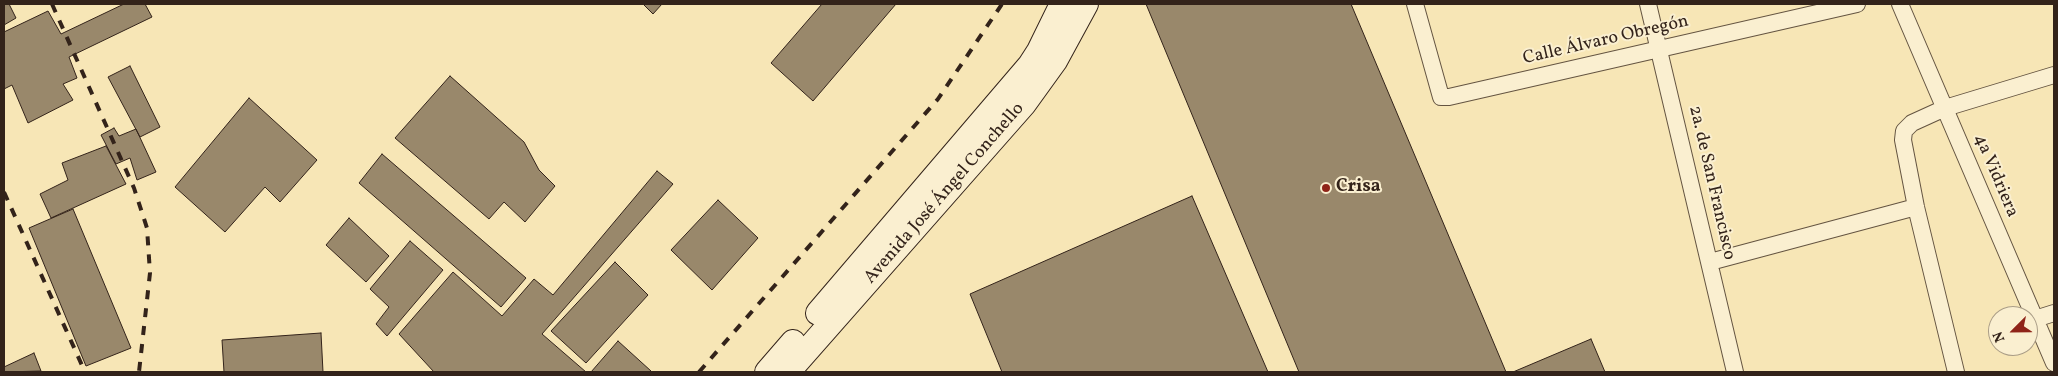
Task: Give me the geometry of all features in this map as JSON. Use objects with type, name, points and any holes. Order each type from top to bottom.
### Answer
[{"type":"main road","name":"Avenida José Ángel Conchello","points":[[767,372],[1030,65],[1062,4]]},
{"type":"main road","name":"Avenida José Ángel Conchello","points":[[788,372],[1024,104],[1055,61],[1086,4]]},
{"type":"street","name":"Calle Álvaro Obregón","points":[[1415,4],[1440,97],[1456,96],[1857,4]]},
{"type":"street","name":"2a. de San Francisco","points":[[1648,4],[1735,372]]},
{"type":"street","name":"4a Vidriera","points":[[1900,4],[2029,306]]},
{"type":"street","points":[[1956,372],[1916,207],[1903,135],[1912,123],[1945,108],[2054,75]]},
{"type":"street","points":[[1710,262],[1916,207]]},
{"type":"street","points":[[2038,318],[2054,313]]},
{"type":"street","name":"4a Vidriera","points":[[2038,326],[2054,363]]},
{"type":"building","points":[[4,4],[9,4],[16,18],[4,25]]},
{"type":"building","points":[[124,4],[145,4],[152,17],[69,57],[77,78],[63,84],[73,100],[28,123],[12,85],[4,89],[4,32],[48,11],[61,34]]},
{"type":"building","points":[[643,4],[662,4],[653,14]]},
{"type":"building","points":[[822,4],[896,4],[813,101],[771,63]]},
{"type":"building","name":"Crisa","points":[[1146,4],[1351,4],[1506,372],[1299,372]]},
{"type":"building","points":[[130,66],[160,127],[140,137],[108,77]]},
{"type":"building","points":[[450,76],[524,142],[539,170],[555,186],[525,222],[504,202],[489,219],[395,138]]},
{"type":"building","points":[[249,98],[317,160],[280,202],[265,187],[225,232],[175,187]]},
{"type":"building","points":[[114,128],[119,136],[136,129],[156,172],[137,180],[130,158],[116,164],[101,135]]},
{"type":"building","points":[[106,146],[126,184],[51,218],[40,194],[68,180],[62,163]]},
{"type":"building","points":[[382,154],[526,278],[501,307],[359,183]]},
{"type":"building","points":[[657,171],[673,184],[542,334],[586,372],[434,372],[399,334],[453,272],[502,316],[534,279],[553,295]]},
{"type":"building","points":[[1192,196],[1268,372],[1002,372],[970,294]]},
{"type":"building","points":[[718,200],[758,238],[712,290],[671,250]]},
{"type":"building","points":[[73,209],[131,348],[86,366],[29,228]]},
{"type":"building","points":[[349,218],[389,256],[366,282],[326,245]]},
{"type":"building","points":[[410,241],[443,270],[387,336],[376,324],[389,307],[370,289]]},
{"type":"building","points":[[615,262],[648,295],[586,363],[551,331]]},
{"type":"building","points":[[321,333],[323,372],[224,372],[222,340]]},
{"type":"building","points":[[1591,339],[1605,372],[1513,372]]},
{"type":"building","points":[[618,341],[651,371],[591,372]]},
{"type":"building","points":[[34,353],[41,371],[4,372],[4,367]]},
{"type":"railway","points":[[52,4],[134,188],[147,228],[150,273],[139,372]]},
{"type":"railway","points":[[699,372],[938,99],[1002,4]]},
{"type":"railway","points":[[4,192],[85,372]]},
{"type":"place","name":"Crisa","points":[[1326,188]]}]
